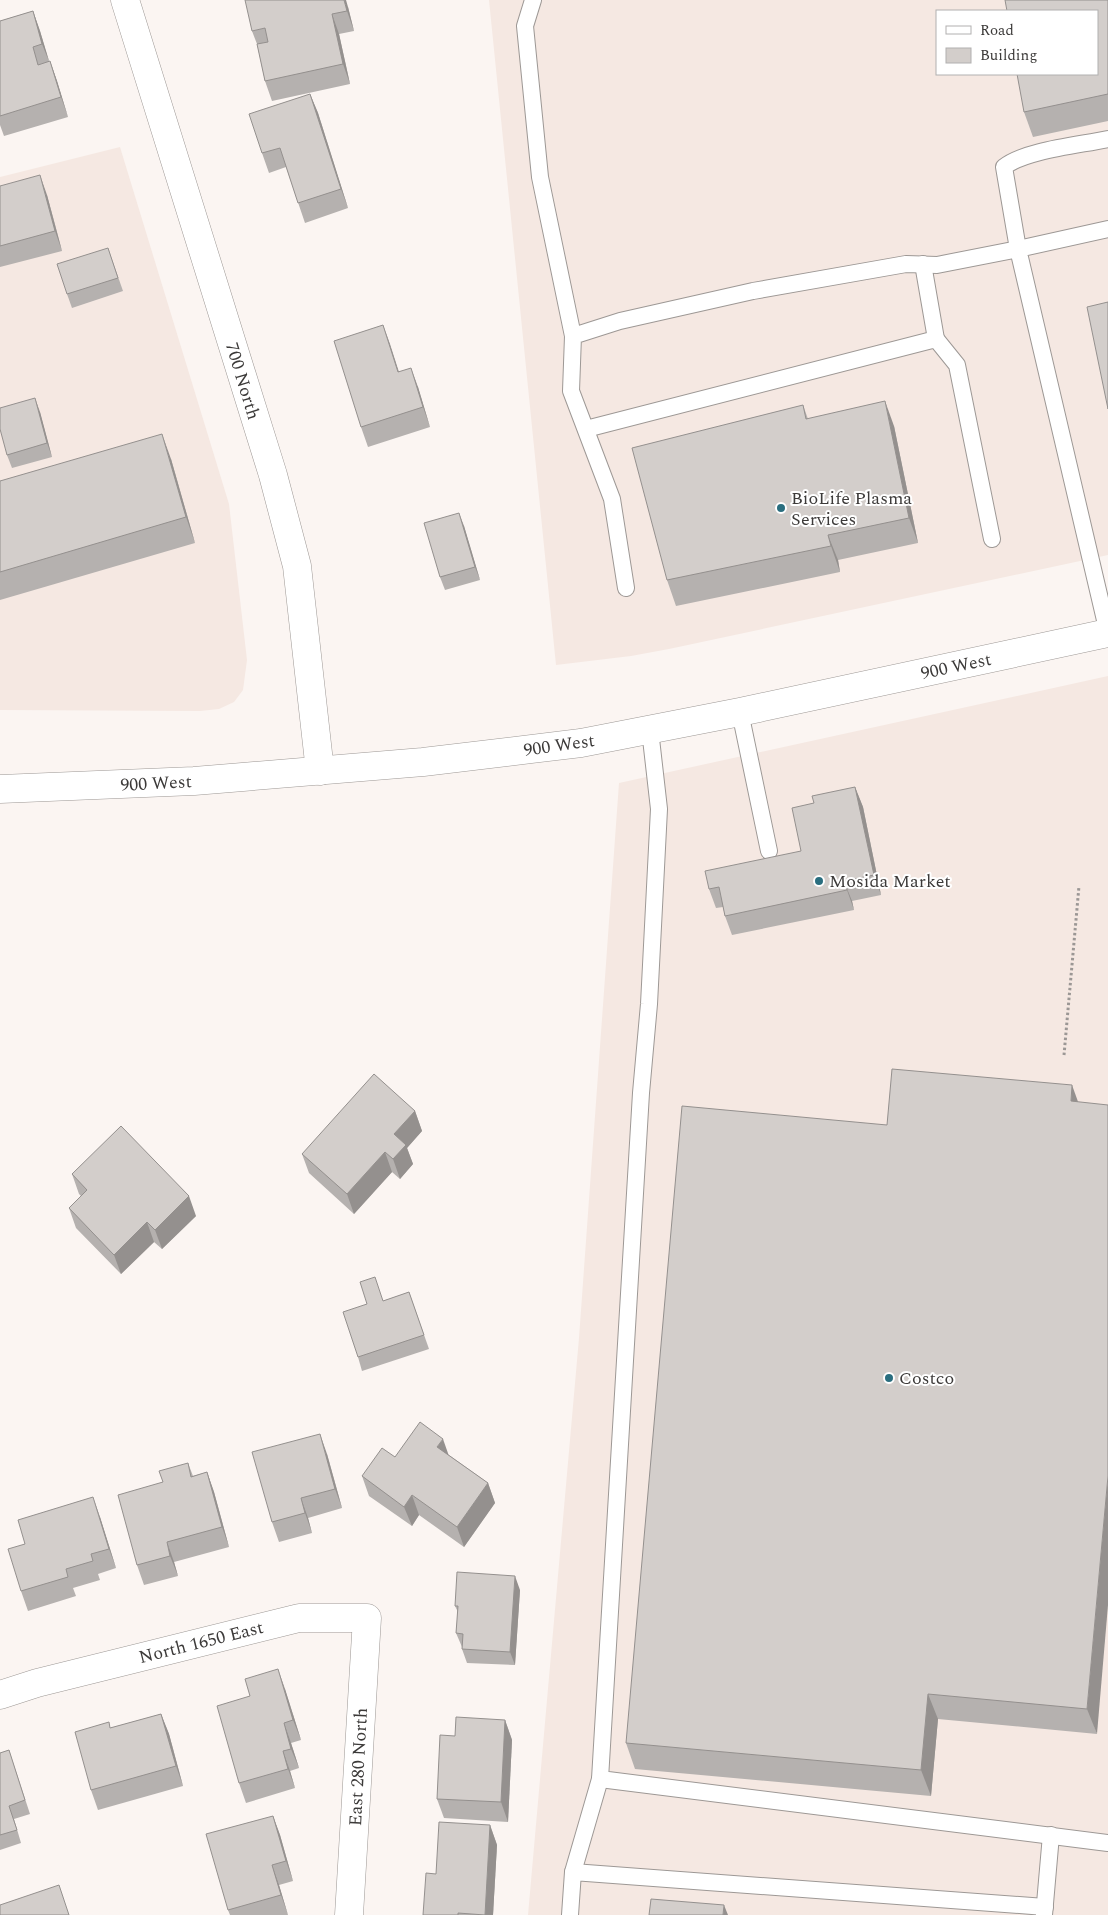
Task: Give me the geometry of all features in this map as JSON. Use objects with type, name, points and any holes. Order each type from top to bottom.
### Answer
[{"type":"street","name":"700 North","points":[[126,0],[272,475],[297,566],[320,771]]},
{"type":"street","name":"900 West","points":[[0,789],[194,781],[423,762],[580,743],[740,712],[1108,633]]},
{"type":"street","name":"North 1650 East","points":[[0,1695],[37,1683],[299,1618],[367,1618]]},
{"type":"street","name":"East 280 North","points":[[349,1915],[367,1618]]},
{"type":"lane","points":[[533,0],[525,26],[540,178],[573,336],[571,391],[612,499],[626,588]]},
{"type":"lane","points":[[1108,139],[1030,155],[1012,161],[1004,168],[1018,249],[1108,633]]},
{"type":"lane","points":[[573,336],[620,321],[753,291],[906,264],[937,264],[1018,249],[1108,229]]},
{"type":"lane","points":[[923,264],[936,339],[957,365],[992,539]]},
{"type":"lane","points":[[586,429],[936,339]]},
{"type":"lane","points":[[740,712],[769,851]]},
{"type":"lane","points":[[570,1915],[573,1872],[600,1780],[641,1093],[649,1004],[659,809],[650,730]]},
{"type":"lane","points":[[600,1780],[1108,1842]]},
{"type":"lane","points":[[573,1872],[1044,1911],[1051,1835]]},
{"type":"path","points":[[1064,1055],[1079,886]]},
{"type":"shaded area","points":[[489,0],[1108,0],[1108,555],[631,656],[556,665]]},
{"type":"shaded area","points":[[120,147],[229,504],[247,660],[243,690],[234,702],[219,709],[200,711],[0,710],[0,177]]},
{"type":"shaded area","points":[[1108,676],[1108,1915],[528,1915],[579,1338],[619,783]]},
{"type":"building","points":[[245,0],[344,0],[347,11],[332,14],[343,64],[265,81],[257,44],[268,42],[265,28],[252,31]]},
{"type":"building","points":[[1005,0],[1108,0],[1108,94],[1024,112],[1017,75],[1098,75],[1098,10],[1007,10]]},
{"type":"building","points":[[33,11],[42,44],[33,47],[38,65],[50,61],[61,97],[0,116],[0,21]]},
{"type":"building","points":[[310,94],[341,189],[298,203],[280,148],[262,153],[249,114]]},
{"type":"building","points":[[40,175],[55,231],[0,246],[0,186]]},
{"type":"building","points":[[108,248],[118,278],[67,294],[57,264]]},
{"type":"building","points":[[1108,302],[1108,409],[1087,307]]},
{"type":"building","points":[[383,325],[398,372],[411,368],[423,407],[361,427],[334,341]]},
{"type":"building","points":[[35,398],[47,443],[7,455],[0,429],[0,408]]},
{"type":"building","name":"BioLife Plasma Services","points":[[885,401],[909,518],[828,535],[831,546],[667,580],[632,448],[803,405],[806,419]]},
{"type":"building","points":[[162,434],[186,517],[0,572],[0,481]]},
{"type":"building","points":[[459,513],[475,567],[440,577],[424,523]]},
{"type":"building","name":"Mosida Market","points":[[855,787],[874,875],[844,881],[847,890],[725,916],[719,887],[709,889],[705,871],[801,851],[792,808],[814,803],[812,796]]},
{"type":"building","name":"Costco","points":[[892,1069],[1072,1085],[1071,1101],[1108,1105],[1108,1476],[1087,1709],[928,1694],[921,1770],[626,1743],[682,1106],[887,1125]]},
{"type":"building","points":[[374,1074],[415,1111],[394,1134],[406,1145],[393,1159],[385,1152],[347,1194],[302,1154]]},
{"type":"building","points":[[121,1126],[189,1196],[155,1230],[147,1222],[114,1255],[69,1208],[87,1190],[72,1174]]},
{"type":"building","points":[[375,1277],[383,1301],[409,1292],[424,1335],[358,1357],[343,1312],[367,1304],[360,1282]]},
{"type":"building","points":[[420,1422],[443,1439],[437,1447],[488,1483],[457,1527],[412,1495],[404,1507],[362,1476],[382,1448],[395,1457]]},
{"type":"building","points":[[320,1434],[335,1489],[301,1498],[305,1513],[272,1522],[252,1452]]},
{"type":"building","points":[[188,1463],[191,1477],[207,1472],[222,1527],[167,1542],[170,1556],[137,1565],[118,1495],[163,1482],[159,1471]]},
{"type":"building","points":[[93,1497],[109,1549],[91,1554],[93,1561],[66,1569],[68,1577],[21,1591],[8,1549],[25,1544],[18,1520]]},
{"type":"building","points":[[457,1572],[515,1576],[510,1652],[462,1649],[463,1634],[456,1633],[458,1606],[455,1606]]},
{"type":"building","points":[[278,1669],[293,1720],[284,1723],[291,1749],[283,1751],[288,1769],[239,1783],[217,1706],[250,1696],[245,1679]]},
{"type":"building","points":[[161,1714],[176,1766],[91,1790],[75,1732],[109,1722],[110,1728]]},
{"type":"building","points":[[456,1717],[505,1720],[501,1802],[437,1799],[440,1735],[455,1736]]},
{"type":"building","points":[[9,1750],[25,1800],[9,1806],[17,1830],[0,1835],[0,1753]]},
{"type":"building","points":[[273,1816],[286,1861],[272,1865],[281,1895],[228,1910],[206,1834]]},
{"type":"building","points":[[439,1822],[490,1825],[485,1915],[458,1913],[458,1915],[423,1915],[426,1873],[436,1874]]},
{"type":"building","points":[[59,1885],[69,1915],[0,1915],[0,1905]]},
{"type":"building","points":[[651,1899],[724,1905],[723,1915],[649,1915]]},
{"type":"place","name":"BioLife Plasma Services","points":[[781,508]]},
{"type":"place","name":"Mosida Market","points":[[819,881]]},
{"type":"place","name":"Costco","points":[[889,1378]]}]
